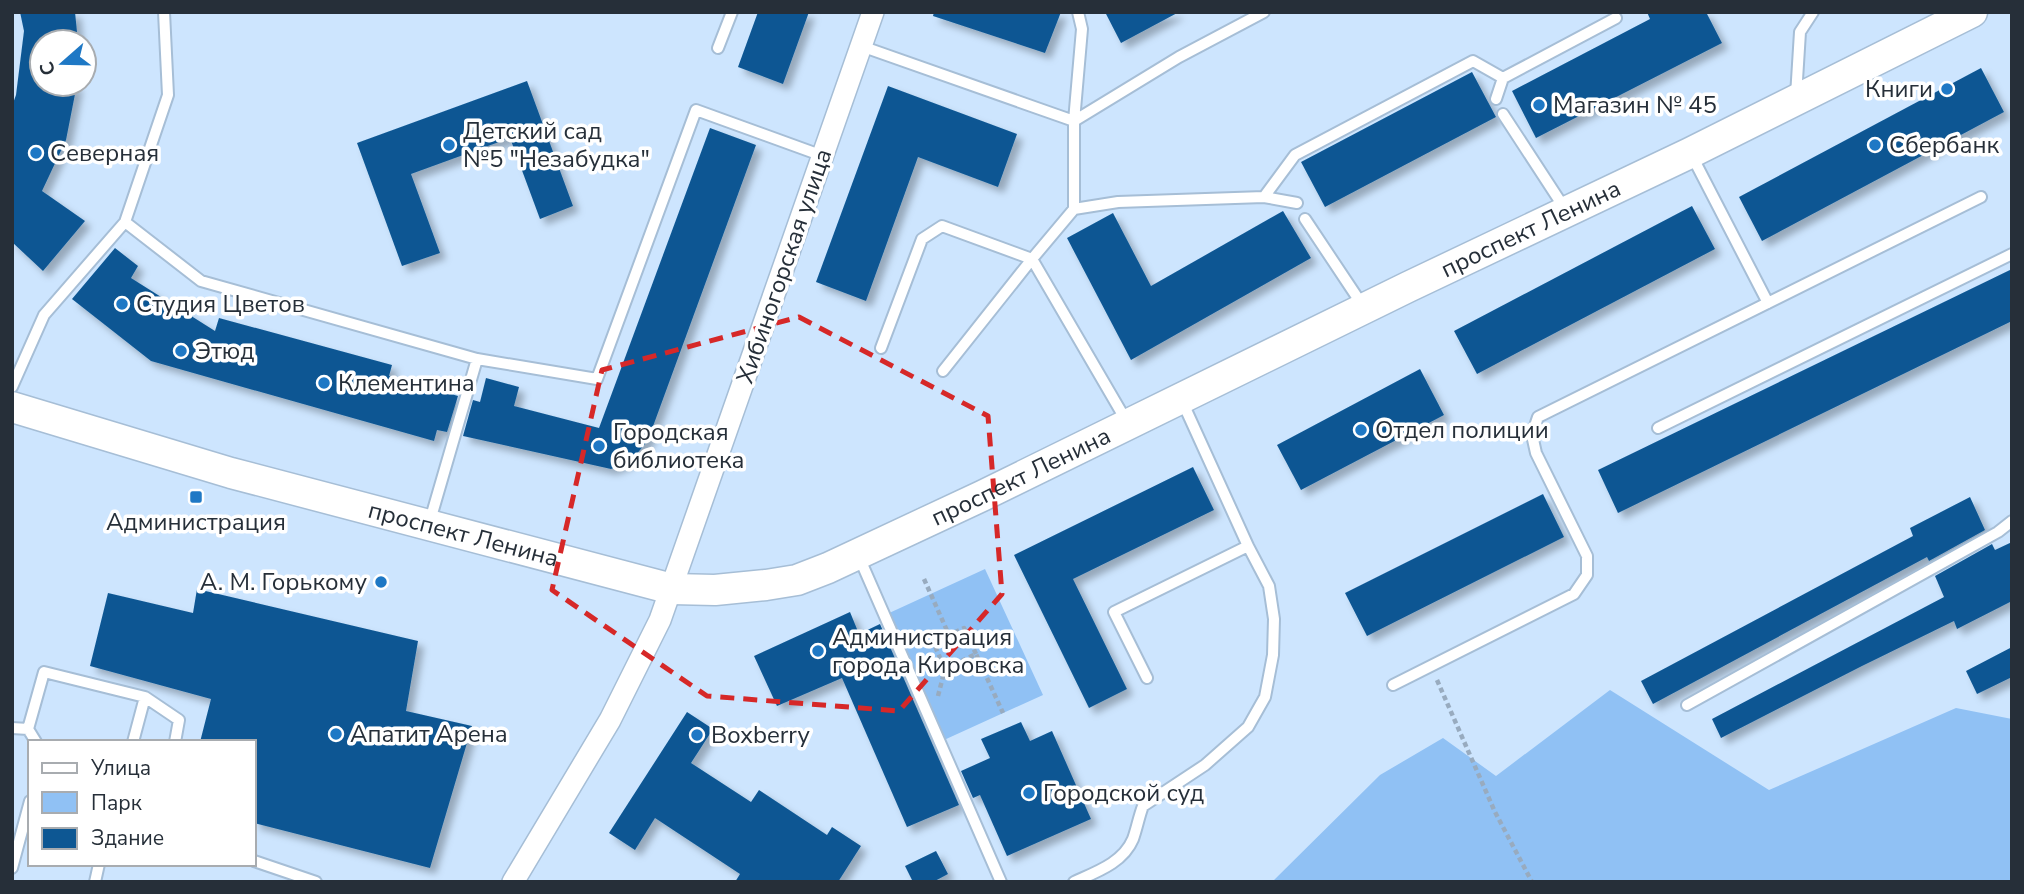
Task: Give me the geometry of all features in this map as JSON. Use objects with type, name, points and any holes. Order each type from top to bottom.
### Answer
[{"type":"main road","name":"проспект Ленина","points":[[12,407],[231,473],[672,589],[715,590],[797,580],[858,555],[1690,153],[1972,12]]},
{"type":"street","name":"Хибиногорская улица","points":[[513,882],[610,720],[660,620],[873,12]]},
{"type":"lane","points":[[12,387],[44,315],[125,222],[169,95],[164,12]]},
{"type":"lane","points":[[719,48],[732,12]]},
{"type":"lane","points":[[943,371],[1073,209],[1074,121],[1082,29],[1078,12]]},
{"type":"lane","points":[[1074,121],[1179,57],[1264,12]]},
{"type":"lane","points":[[1796,99],[1800,32],[1813,12]]},
{"type":"lane","points":[[1496,99],[1503,78],[1616,18]]},
{"type":"lane","points":[[861,46],[1074,121]]},
{"type":"lane","points":[[1264,197],[1295,155],[1473,61],[1503,78]]},
{"type":"lane","points":[[125,222],[201,281],[477,359],[597,379],[696,110],[822,156]]},
{"type":"lane","points":[[1503,114],[1566,211]]},
{"type":"lane","points":[[1690,153],[1768,303]]},
{"type":"lane","points":[[1073,209],[1118,202],[1264,197],[1297,203]]},
{"type":"lane","points":[[1393,685],[1574,594],[1587,575],[1587,555],[1536,453],[1532,435],[1538,417],[1981,197]]},
{"type":"lane","points":[[1305,219],[1365,309]]},
{"type":"lane","points":[[881,348],[922,239],[942,226],[1032,258],[1128,424]]},
{"type":"lane","points":[[1658,428],[2012,254]]},
{"type":"lane","points":[[429,524],[477,359]]},
{"type":"lane","points":[[1074,882],[1120,858],[1132,841],[1143,806],[1205,765],[1248,727],[1265,697],[1273,655],[1274,619],[1269,586],[1181,398]]},
{"type":"lane","points":[[1687,705],[2012,522]]},
{"type":"lane","points":[[1147,678],[1114,612],[1248,545]]},
{"type":"lane","points":[[858,555],[1001,882]]},
{"type":"lane","points":[[35,740],[29,729],[44,672],[145,697],[179,720],[175,740]]},
{"type":"lane","points":[[133,740],[145,697]]},
{"type":"lane","points":[[12,728],[29,729]]},
{"type":"lane","points":[[12,868],[15,846],[28,807]]},
{"type":"lane","points":[[256,861],[316,882]]},
{"type":"path","points":[[924,579],[949,635]]},
{"type":"path","points":[[976,654],[945,669],[933,642],[964,628],[976,654],[1003,713]]},
{"type":"path","points":[[1431,666],[1494,811],[1532,882]]},
{"type":"highlighted area","points":[[799,317],[988,416],[1002,594],[899,711],[707,696],[552,590],[602,370]]},
{"type":"green space","points":[[985,569],[1043,695],[944,740],[887,614]]},
{"type":"green space","points":[[1610,690],[1769,790],[1956,708],[2012,719],[2012,882],[1272,882],[1380,775],[1443,738],[1496,776]]},
{"type":"building","name":"Северная","points":[[20,12],[75,12],[77,28],[28,28],[28,98],[74,98],[66,140],[42,191],[85,221],[43,271],[12,242],[12,106],[16,95],[24,31]]},
{"type":"building","points":[[758,12],[809,12],[783,84],[738,67]]},
{"type":"building","points":[[934,12],[1061,12],[1045,53],[933,16]]},
{"type":"building","points":[[1105,12],[1179,12],[1121,43]]},
{"type":"building","points":[[1647,12],[1706,12],[1722,43],[1536,138],[1512,91],[1650,19]]},
{"type":"building","points":[[1981,68],[2004,112],[1762,241],[1739,197]]},
{"type":"building","points":[[1472,72],[1496,117],[1325,207],[1301,162]]},
{"type":"building","points":[[527,81],[573,206],[540,219],[510,138],[411,174],[440,253],[402,266],[357,143]]},
{"type":"building","points":[[888,86],[1017,134],[998,187],[918,157],[866,301],[816,282]]},
{"type":"building","points":[[710,128],[756,145],[648,440],[636,455],[611,469],[463,436],[473,400],[480,402],[486,378],[519,387],[514,406],[599,428]]},
{"type":"building","points":[[1692,206],[1715,249],[1477,374],[1454,331]]},
{"type":"building","points":[[1283,211],[1311,258],[1131,360],[1067,238],[1113,213],[1151,286]]},
{"type":"building","points":[[115,248],[138,266],[131,278],[215,331],[219,318],[392,365],[389,376],[458,396],[447,432],[437,430],[434,441],[151,361],[72,299]]},
{"type":"building","points":[[2012,269],[2012,321],[1618,513],[1598,470]]},
{"type":"building","name":"Отдел полиции","points":[[1420,369],[1444,415],[1301,490],[1277,445]]},
{"type":"building","points":[[1193,467],[1214,510],[1073,579],[1127,689],[1089,708],[1014,555]]},
{"type":"building","points":[[1543,494],[1564,537],[1367,636],[1345,593]]},
{"type":"building","points":[[1970,497],[1985,530],[1929,561],[1927,557],[1653,704],[1641,681],[1913,536],[1910,528]]},
{"type":"building","points":[[2012,542],[2012,601],[1957,629],[1954,621],[1721,738],[1712,719],[1944,597],[1935,576],[1992,544],[1995,550]]},
{"type":"building","name":"Апатит Арена","points":[[197,589],[418,641],[406,711],[472,726],[430,868],[256,824],[256,740],[201,740],[211,699],[90,666],[108,593],[193,613]]},
{"type":"building","points":[[850,612],[859,634],[880,624],[959,805],[907,827],[842,678],[777,706],[754,656]]},
{"type":"building","points":[[2012,647],[2012,677],[1977,694],[1966,671]]},
{"type":"building","points":[[687,712],[713,729],[691,763],[751,802],[759,790],[827,835],[832,827],[861,846],[838,882],[735,882],[740,874],[655,818],[635,850],[609,833]]},
{"type":"building","name":"Городской суд","points":[[1021,722],[1030,741],[1052,731],[1091,819],[1007,856],[980,795],[973,798],[961,771],[990,758],[981,739]]},
{"type":"building","points":[[936,851],[948,874],[933,882],[913,882],[905,866]]},
{"type":"place","name":"Книги","points":[[1947,89]]},
{"type":"place","name":"Магазин № 45","points":[[1539,105]]},
{"type":"place","name":"Детский сад №5 \"Незабудка\"","points":[[449,145]]},
{"type":"place","name":"Сбербанк","points":[[1875,145]]},
{"type":"place","name":"Северная","points":[[36,153]]},
{"type":"place","name":"Студия Цветов","points":[[122,304]]},
{"type":"place","name":"Этюд","points":[[181,351]]},
{"type":"place","name":"Клементина","points":[[324,383]]},
{"type":"place","name":"Отдел полиции","points":[[1361,430]]},
{"type":"place","name":"Городская библиотека","points":[[599,446]]},
{"type":"place","name":"Администрация","points":[[196,497]]},
{"type":"place","name":"А. М. Горькому","points":[[381,582]]},
{"type":"place","name":"Администрация города Кировска","points":[[818,651]]},
{"type":"place","name":"Апатит Арена","points":[[336,734]]},
{"type":"place","name":"Boxberry","points":[[697,735]]},
{"type":"place","name":"Городской суд","points":[[1029,793]]}]
